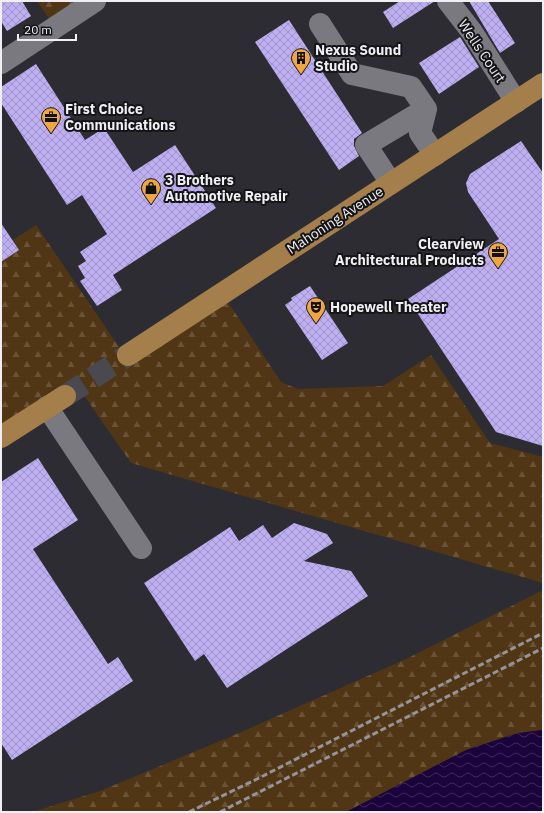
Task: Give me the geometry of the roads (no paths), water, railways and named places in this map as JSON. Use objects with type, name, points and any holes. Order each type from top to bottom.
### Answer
[{"type":"main road","name":"Mahoning Avenue","points":[[128,355],[543,84]]},
{"type":"main road","points":[[1,437],[56,401]]},
{"type":"street","points":[[1,63],[95,1]]},
{"type":"street","name":"Wells Court","points":[[448,1],[472,32],[516,102]]},
{"type":"street","points":[[320,24],[352,74],[411,87],[426,109],[420,133],[435,155]]},
{"type":"street","points":[[391,183],[366,145],[426,109]]},
{"type":"street","points":[[56,401],[141,548]]},
{"type":"water","points":[[543,730],[543,812],[346,812],[466,750],[518,733]]},
{"type":"tunnel","points":[[65,396],[128,355]]},
{"type":"railway","points":[[189,812],[257,779],[543,633]]},
{"type":"railway","points":[[220,812],[543,648]]},
{"type":"place","name":"Nexus Sound Studio","points":[[301,75]]},
{"type":"place","name":"First Choice Communications","points":[[51,134]]},
{"type":"place","name":"3 Brothers Automotive Repair","points":[[151,205]]},
{"type":"place","name":"Clearview Architectural Products","points":[[498,269]]},
{"type":"place","name":"Hopewell Theater","points":[[316,324]]}]
